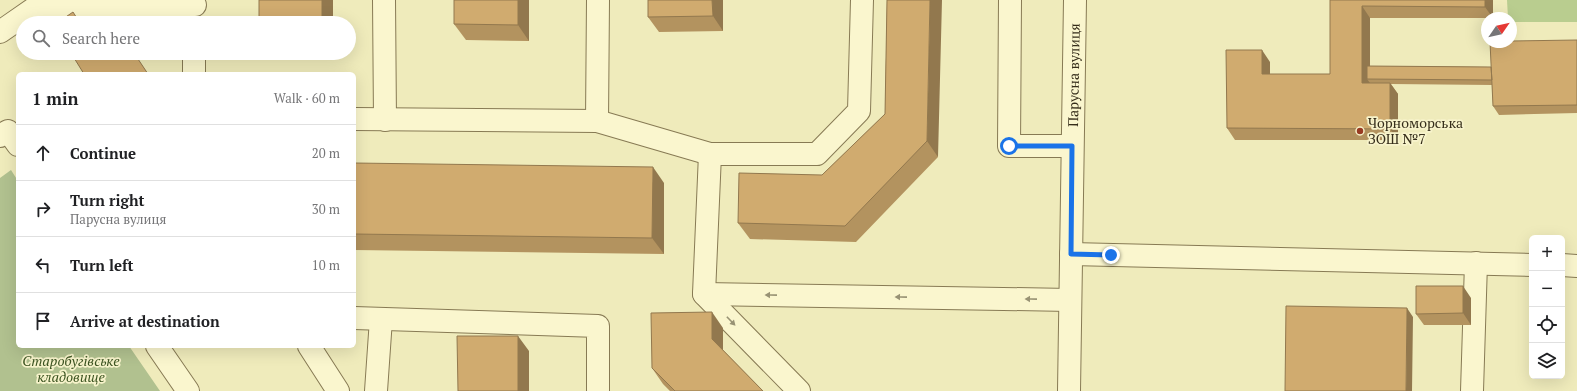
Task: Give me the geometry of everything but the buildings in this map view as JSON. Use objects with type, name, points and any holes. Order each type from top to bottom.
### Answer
[{"type":"street","points":[[384,0],[385,120]]},
{"type":"street","points":[[597,121],[598,0]]},
{"type":"street","points":[[356,120],[597,121],[710,154],[817,154],[859,111],[862,0]]},
{"type":"street","points":[[1010,0],[1009,146],[1072,146]]},
{"type":"street","name":"Парусна вулиця","points":[[1069,391],[1075,0]]},
{"type":"street","points":[[21,16],[36,4],[194,9]]},
{"type":"street","points":[[0,32],[16,20]]},
{"type":"street","points":[[194,60],[194,72]]},
{"type":"street","points":[[710,154],[704,294],[800,391]]},
{"type":"street","points":[[1071,254],[1529,265]]},
{"type":"street","points":[[1472,391],[1476,263]]},
{"type":"street","points":[[1565,265],[1577,266]]},
{"type":"street","points":[[704,294],[1070,300]]},
{"type":"street","points":[[356,318],[598,326],[598,391]]},
{"type":"street","points":[[376,391],[381,319]]},
{"type":"street","points":[[158,348],[188,391]]},
{"type":"street","points":[[310,348],[338,391]]},
{"type":"green space","points":[[1507,0],[1577,0],[1577,22],[1517,22],[1517,12],[1508,12]]},
{"type":"green space","name":"Старобугівське кладовище","points":[[11,170],[16,178],[16,348],[130,348],[160,391],[0,391],[0,178]]},
{"type":"place","name":"Чорноморська ЗОШ №7","points":[[1360,131]]},
{"type":"route","points":[[1009,146],[1072,146],[1071,254],[1111,255]]}]
